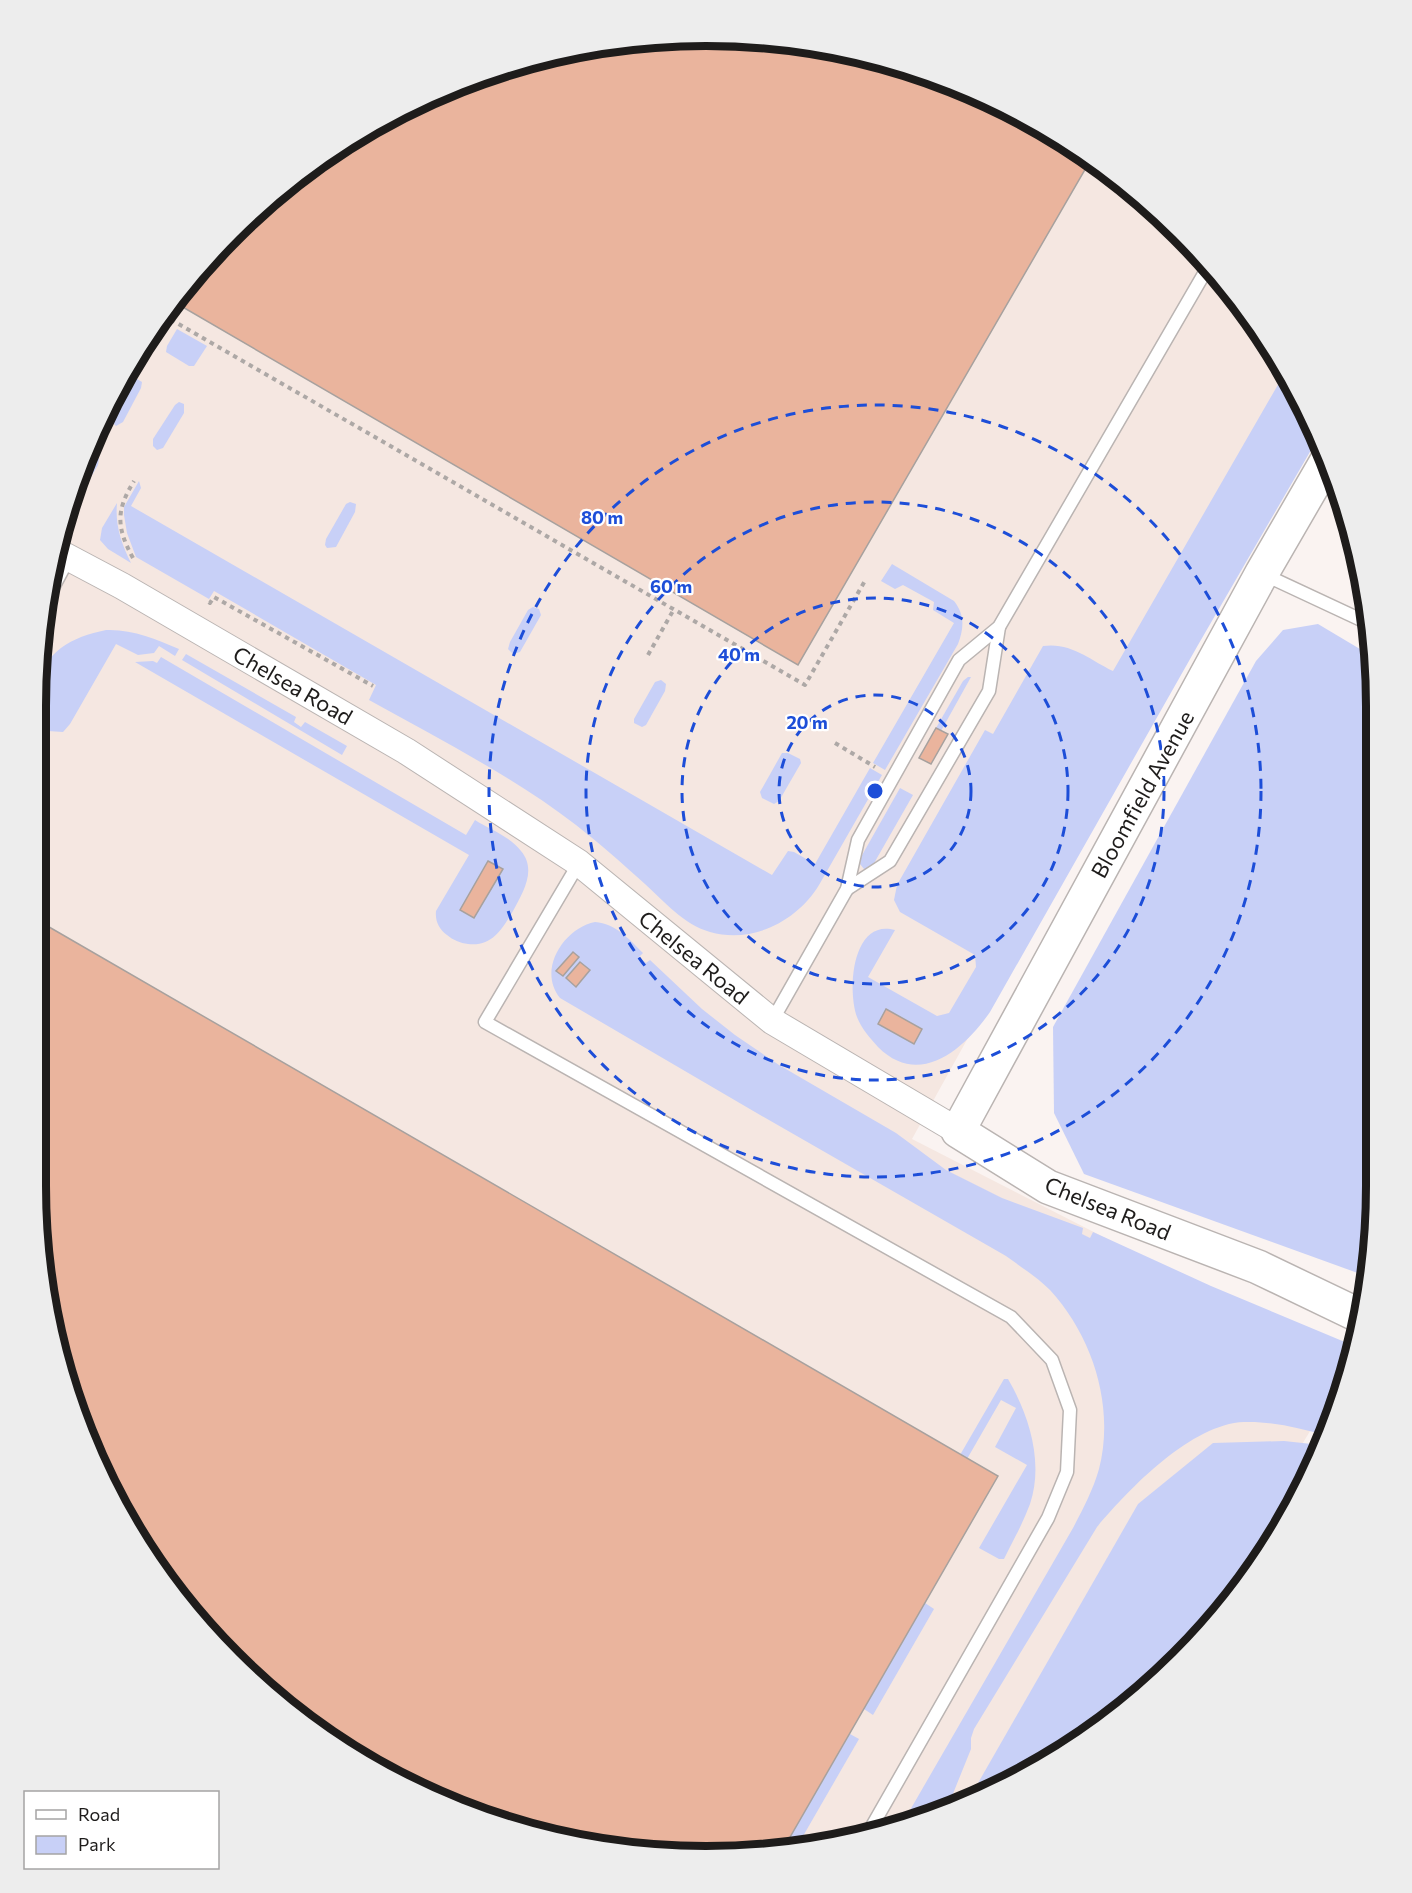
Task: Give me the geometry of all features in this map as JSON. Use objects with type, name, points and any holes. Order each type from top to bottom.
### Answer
[{"type":"street","name":"Bloomfield Avenue","points":[[958,1131],[1262,573],[1321,470]]},
{"type":"street","name":"Chelsea Road","points":[[64,556],[122,585],[406,751],[579,863],[772,1021],[1048,1187],[1258,1267],[1354,1313]]},
{"type":"lane","points":[[772,1021],[847,889],[858,840],[959,660],[999,627],[1204,274]]},
{"type":"lane","points":[[1262,573],[1360,619]]},
{"type":"lane","points":[[847,889],[890,861],[989,691],[999,627]]},
{"type":"lane","points":[[579,863],[485,1022],[1011,1317],[1052,1360],[1070,1410],[1067,1472],[1048,1518],[873,1825]]},
{"type":"path","points":[[172,320],[805,685],[866,579]]},
{"type":"path","points":[[133,559],[123,536],[120,511],[124,498],[134,481]]},
{"type":"path","points":[[201,598],[210,603],[214,597],[373,686]]},
{"type":"path","points":[[648,655],[674,609]]},
{"type":"path","points":[[835,743],[872,765]]},
{"type":"shaded area","points":[[706,46],[749,48],[835,59],[877,69],[918,81],[998,115],[1036,135],[1107,183],[1141,210],[1202,271],[1254,340],[1277,376],[1304,430],[912,1139],[1343,1359],[1332,1394],[1182,1643],[1141,1683],[1072,1735],[998,1778],[918,1812],[835,1834],[749,1845],[663,1845],[577,1834],[494,1812],[414,1778],[340,1735],[271,1683],[210,1622],[158,1553],[115,1479],[81,1399],[59,1316],[52,1273],[46,1187],[46,706],[52,620],[59,577],[81,494],[115,414],[135,376],[183,305],[210,271],[271,210],[340,158],[376,135],[414,115],[494,81],[577,59],[620,52]]},
{"type":"green space","points":[[177,329],[207,346],[194,366],[189,366],[166,352]]},
{"type":"green space","points":[[137,379],[142,382],[141,388],[123,422],[116,426],[112,422],[133,382]]},
{"type":"green space","points":[[1280,381],[1312,448],[990,1012],[968,1039],[940,1059],[925,1064],[910,1064],[894,1059],[875,1044],[857,1017],[854,1005],[853,974],[861,945],[870,935],[881,929],[895,930],[868,977],[937,1016],[949,1013],[976,967],[975,955],[900,912],[894,900],[897,885],[985,730],[993,734],[1043,646],[1053,645],[1071,649],[1113,671]]},
{"type":"green space","points":[[179,402],[184,404],[184,413],[163,448],[157,450],[153,446],[153,439]]},
{"type":"green space","points":[[96,456],[99,459],[98,465],[81,494]]},
{"type":"green space","points":[[139,481],[141,488],[131,506],[772,875],[788,851],[815,864],[870,768],[882,775],[819,885],[799,909],[786,919],[758,932],[726,935],[710,932],[691,924],[675,912],[602,846],[552,807],[475,759],[369,700],[376,685],[214,591],[209,599],[136,557],[127,533],[124,507]]},
{"type":"green space","points":[[350,502],[356,504],[355,512],[336,547],[327,548],[326,539],[346,504]]},
{"type":"green space","points":[[117,503],[120,534],[131,563],[108,549],[100,540],[102,528]]},
{"type":"green space","points":[[892,564],[954,601],[962,617],[962,627],[958,644],[885,770],[873,763],[954,623],[933,610],[934,602],[903,585],[895,589],[881,581]]},
{"type":"green space","points":[[533,607],[539,609],[541,615],[520,652],[513,654],[508,649],[510,642],[528,610]]},
{"type":"green space","points":[[1318,624],[1363,651],[1366,706],[1366,1187],[1360,1274],[1084,1174],[1054,1113],[1053,1027],[1256,661],[1283,630]]},
{"type":"green space","points":[[116,630],[135,633],[179,649],[175,656],[159,646],[154,653],[138,655],[116,644],[70,724],[63,732],[48,731],[46,736],[48,662],[61,648],[94,633]]},
{"type":"green space","points":[[186,654],[296,717],[294,722],[301,727],[305,722],[347,746],[342,755],[182,660]]},
{"type":"green space","points":[[161,657],[466,835],[475,820],[517,846],[526,858],[527,881],[513,911],[500,930],[484,943],[468,944],[459,942],[444,933],[438,924],[436,911],[469,855],[135,662],[153,661],[157,663]]},
{"type":"green space","points":[[971,677],[941,731],[936,728],[963,681]]},
{"type":"green space","points":[[661,680],[666,684],[665,691],[646,725],[642,727],[634,723],[634,719],[655,682]]},
{"type":"green space","points":[[782,753],[788,753],[800,759],[801,763],[779,801],[774,804],[762,798],[760,792]]},
{"type":"green space","points":[[900,788],[913,795],[873,865],[864,869],[860,864],[861,857]]},
{"type":"green space","points":[[595,922],[602,923],[621,933],[643,953],[639,957],[646,963],[650,960],[702,1009],[735,1035],[779,1065],[896,1133],[946,1170],[1002,1198],[1083,1228],[1082,1234],[1090,1238],[1093,1232],[1211,1286],[1347,1343],[1331,1399],[1317,1433],[1264,1423],[1244,1422],[1224,1426],[1203,1434],[1163,1461],[1110,1512],[1097,1527],[974,1729],[971,1749],[951,1799],[918,1812],[907,1815],[1073,1528],[1094,1484],[1103,1445],[1104,1421],[1097,1374],[1089,1351],[1078,1329],[1050,1290],[1006,1256],[560,998],[551,975],[553,963],[564,941],[584,926]]},
{"type":"green space","points":[[1004,1379],[1008,1379],[1016,1393],[1028,1423],[1035,1455],[1035,1472],[1030,1504],[1004,1559],[999,1559],[979,1548],[1027,1465],[995,1447],[1016,1408],[1001,1400],[967,1459],[960,1455]]},
{"type":"green space","points":[[1284,1441],[1313,1444],[1277,1517],[1254,1553],[1202,1622],[1172,1653],[1141,1683],[1072,1735],[1036,1758],[975,1788],[1138,1504],[1213,1443]]},
{"type":"green space","points":[[925,1603],[934,1609],[873,1715],[864,1709]]},
{"type":"green space","points":[[850,1734],[859,1739],[801,1840],[788,1841]]},
{"type":"building","points":[[706,46],[792,52],[835,59],[918,81],[998,115],[1036,135],[1086,168],[798,665],[182,307],[210,271],[271,210],[340,158],[376,135],[414,115],[494,81],[577,59],[620,52]]},
{"type":"building","points":[[936,728],[948,734],[931,764],[919,758]]},
{"type":"building","points":[[488,861],[503,869],[474,918],[460,910]]},
{"type":"building","points":[[46,925],[998,1476],[788,1841],[749,1845],[663,1845],[577,1834],[494,1812],[414,1778],[376,1758],[305,1710],[271,1683],[210,1622],[158,1553],[135,1517],[115,1479],[81,1399],[59,1316],[48,1230]]},
{"type":"building","points":[[573,952],[579,957],[563,976],[556,971]]},
{"type":"building","points":[[580,962],[590,970],[576,987],[566,978]]},
{"type":"building","points":[[886,1009],[922,1029],[914,1044],[878,1024]]}]
